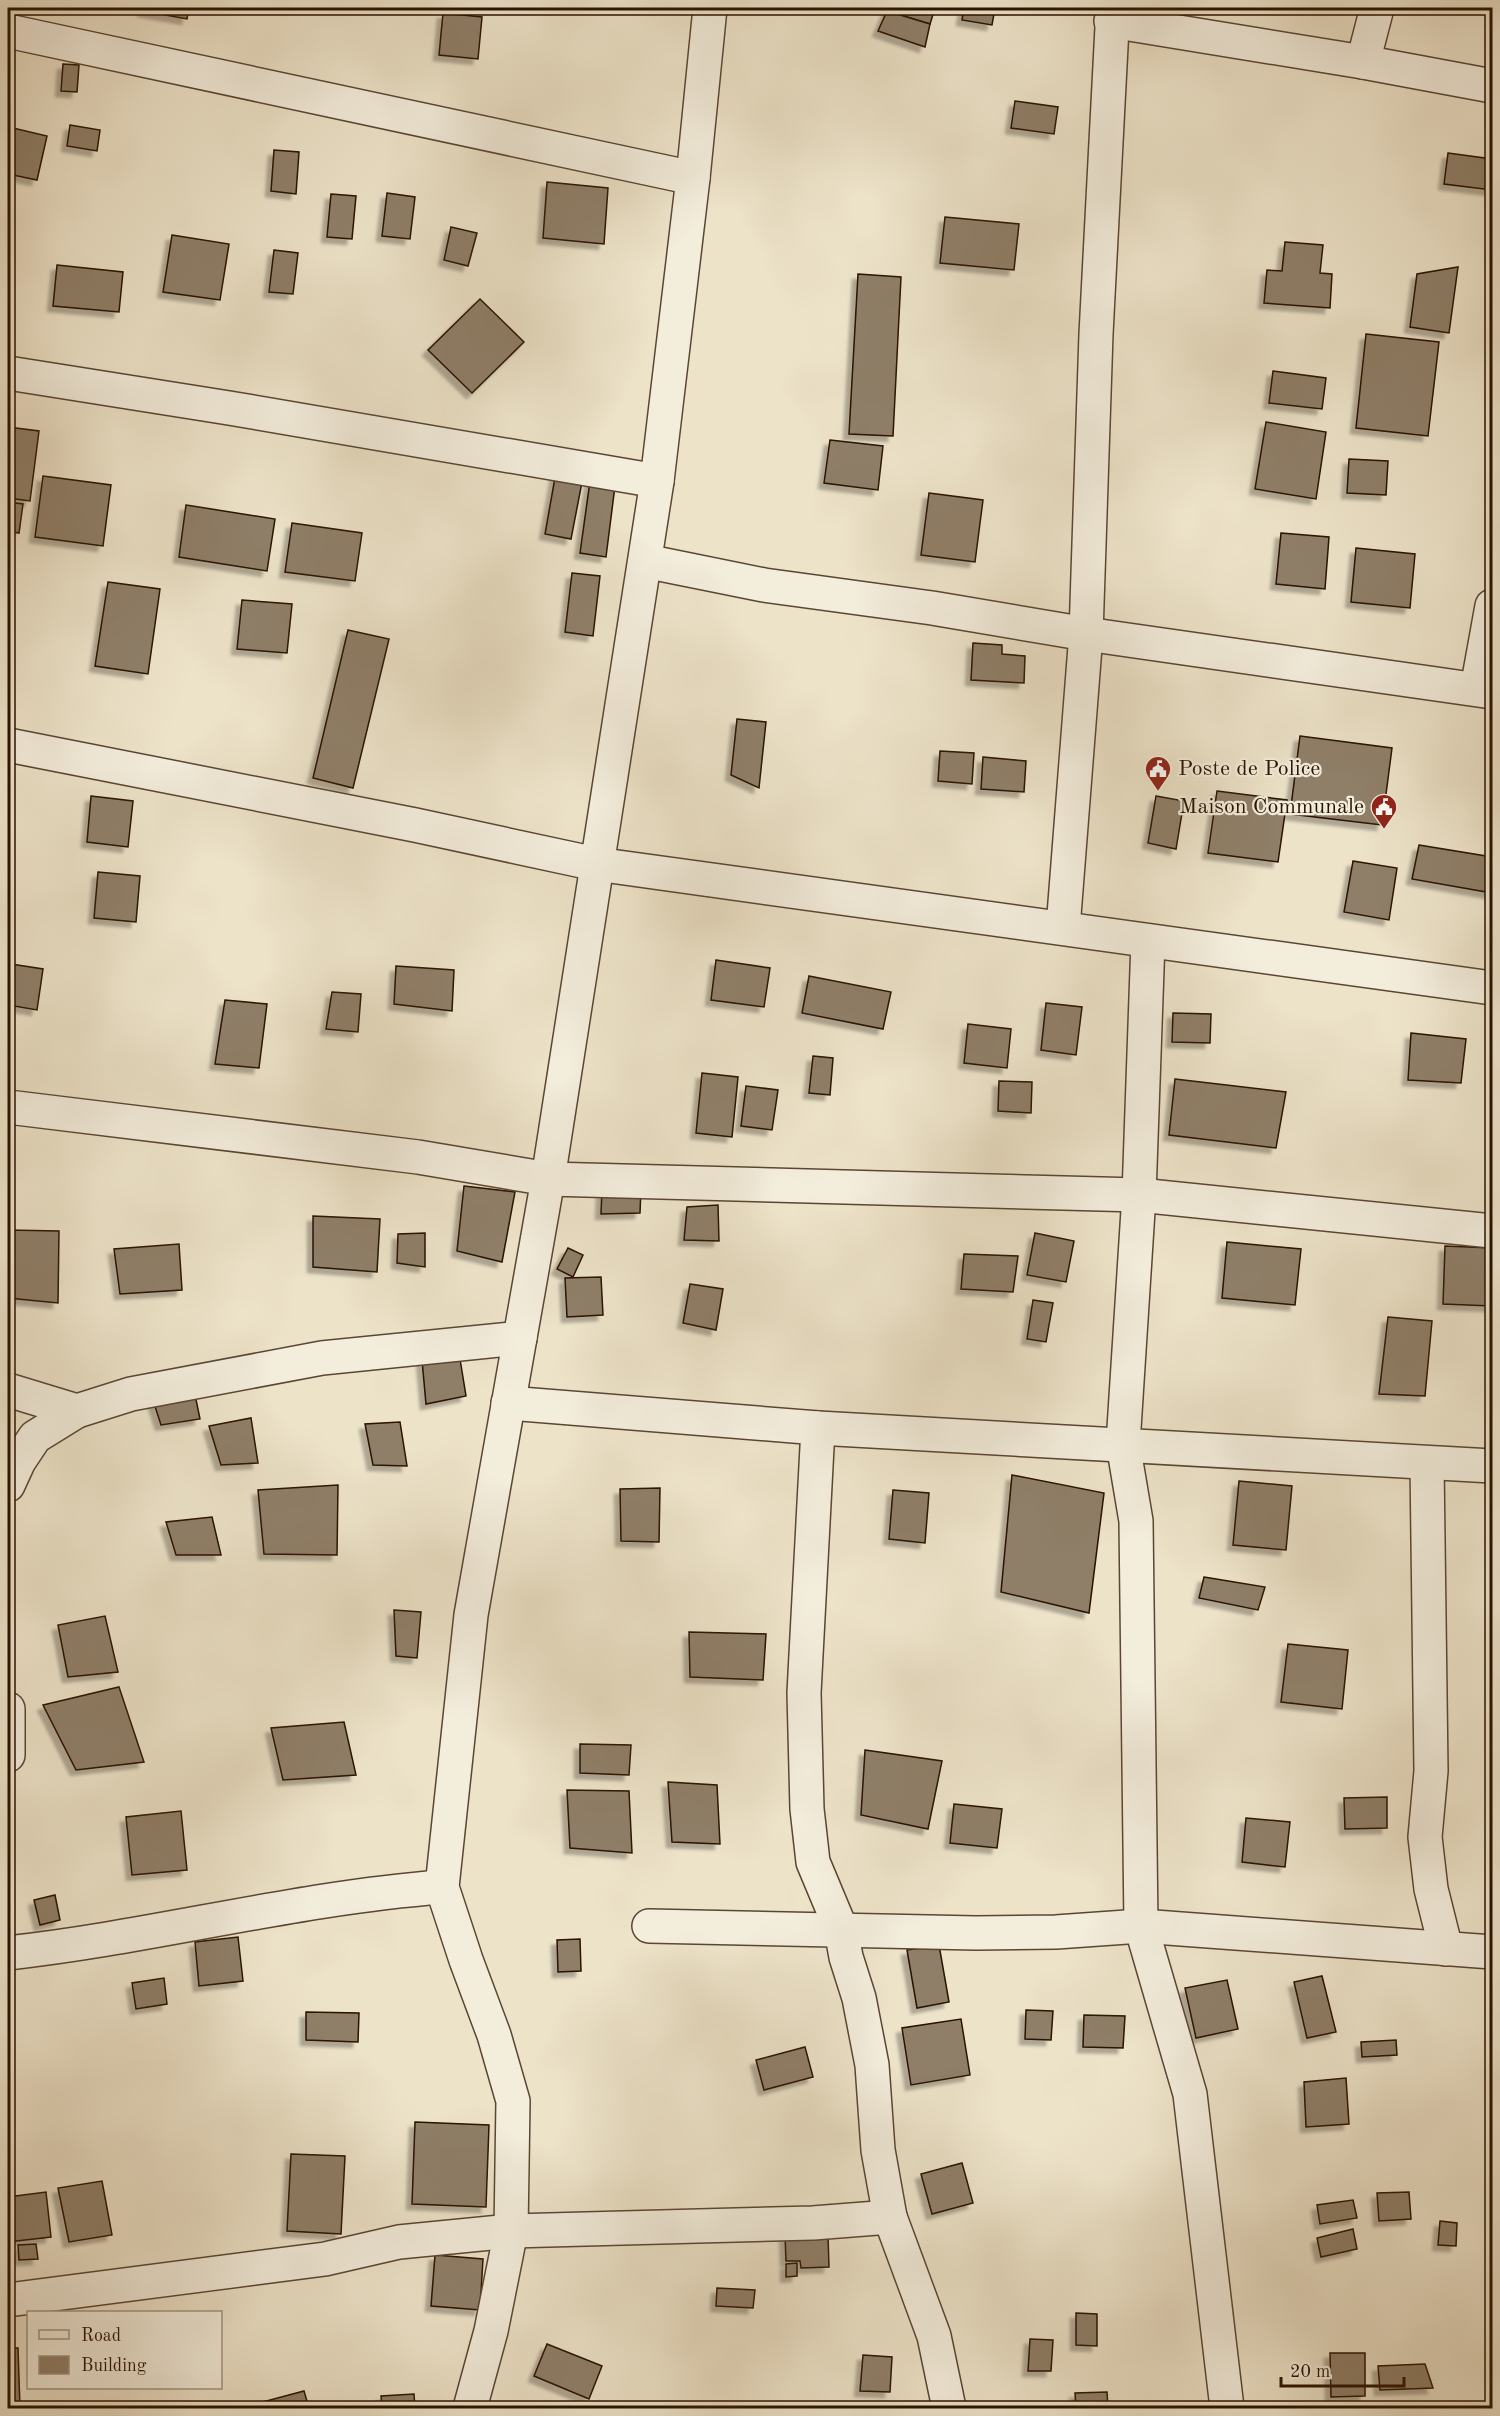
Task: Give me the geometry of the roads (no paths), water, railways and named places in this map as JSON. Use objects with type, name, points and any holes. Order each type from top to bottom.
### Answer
[{"type":"street","points":[[470,2409],[491,2331],[511,2231],[513,2101],[494,2035],[442,1887],[471,1615],[548,1179],[657,481],[693,178],[710,8]]},
{"type":"street","points":[[1363,62],[1377,8]]},
{"type":"street","points":[[1063,928],[1086,634],[1112,14],[1492,86]]},
{"type":"street","points":[[8,32],[693,178]]},
{"type":"street","points":[[8,373],[657,481]]},
{"type":"street","points":[[645,561],[764,585],[932,608],[1086,634],[1485,690],[1492,606]]},
{"type":"street","points":[[8,745],[415,825],[596,864],[1492,988]]},
{"type":"street","points":[[1148,941],[1139,1195],[1123,1444],[1136,1521],[1141,1926],[1190,2094],[1227,2409]]},
{"type":"street","points":[[8,1107],[418,1157],[548,1179],[1139,1195],[1492,1231]]},
{"type":"street","points":[[8,1485],[19,1461],[35,1437],[76,1411],[131,1394],[322,1358],[520,1338]]},
{"type":"street","points":[[8,1390],[76,1411]]},
{"type":"street","points":[[508,1403],[818,1428],[1492,1467]]},
{"type":"street","points":[[818,1428],[804,1693],[807,1809],[813,1862],[841,1929],[846,1957],[859,1998],[872,2065],[878,2150],[890,2217],[934,2336],[949,2409]]},
{"type":"street","points":[[1427,1463],[1431,1771],[1425,1837],[1431,1889],[1446,1949]]},
{"type":"street","points":[[8,1710],[8,1755]]},
{"type":"street","points":[[8,1953],[70,1946],[383,1891],[442,1887]]},
{"type":"street","points":[[649,1926],[976,1933],[1056,1932],[1141,1926],[1492,1953]]},
{"type":"street","points":[[8,2300],[325,2259],[399,2242],[511,2231],[813,2223],[890,2217]]},
{"type":"place","name":"Poste de Police","points":[[1158,792]]},
{"type":"place","name":"Maison Communale","points":[[1384,830]]}]
